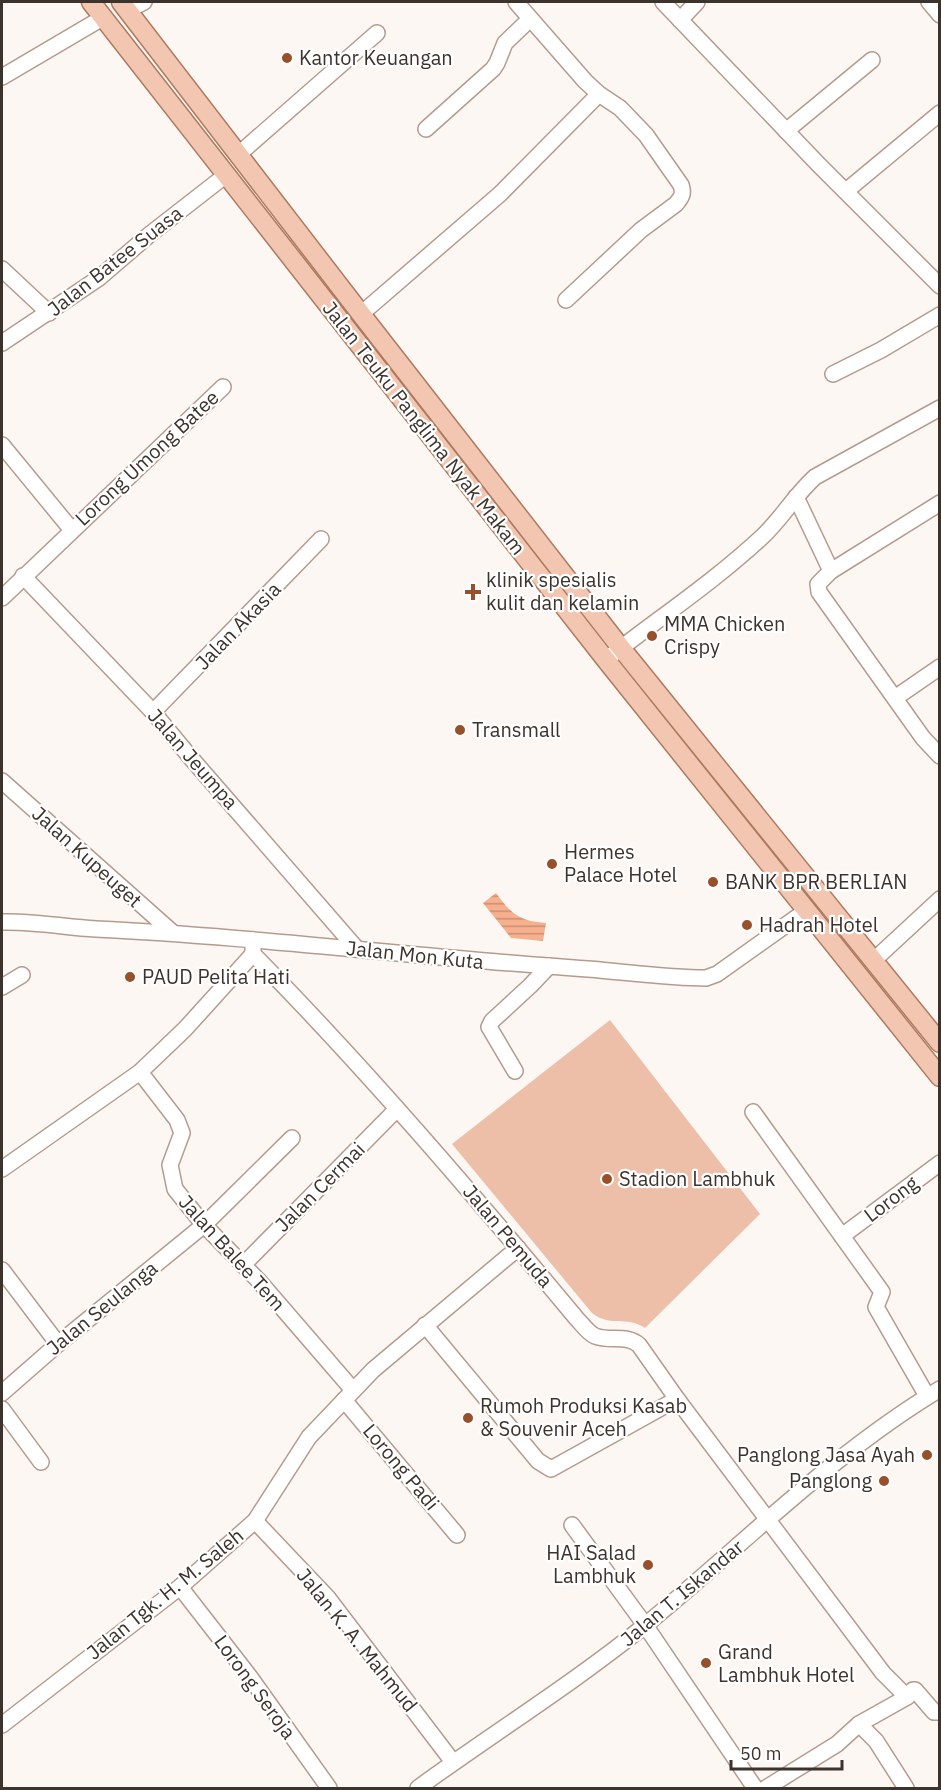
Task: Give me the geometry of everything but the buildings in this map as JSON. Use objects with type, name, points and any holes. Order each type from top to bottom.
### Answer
[{"type":"main road","name":"Jalan Teuku Panglima Nyak Makam","points":[[91,2],[606,660],[733,816],[939,1077]]},
{"type":"main road","name":"Jalan Teuku Panglima Nyak Makam","points":[[131,4],[238,154],[361,314],[621,648],[939,1043]]},
{"type":"main road","points":[[733,816],[748,804]]},
{"type":"street","points":[[516,2],[599,94],[620,108],[646,135],[681,185],[683,194],[676,204],[641,230],[566,300]]},
{"type":"street","points":[[663,2],[939,286]]},
{"type":"street","points":[[680,20],[697,2]]},
{"type":"street","points":[[929,2],[939,15]]},
{"type":"street","points":[[2,76],[104,17]]},
{"type":"street","points":[[426,129],[493,69],[505,43],[530,19]]},
{"type":"street","points":[[238,154],[377,33]]},
{"type":"street","points":[[786,130],[872,60]]},
{"type":"street","points":[[361,314],[500,194],[599,94]]},
{"type":"street","points":[[846,191],[939,113]]},
{"type":"street","name":"Jalan Batee Suasa","points":[[2,343],[99,278],[149,235],[226,175]]},
{"type":"street","points":[[2,269],[48,313]]},
{"type":"street","points":[[833,374],[891,344],[939,315]]},
{"type":"street","name":"Lorong Umong Batee","points":[[71,529],[223,387]]},
{"type":"street","points":[[606,660],[694,593],[752,545],[773,525],[814,477],[939,408]]},
{"type":"street","points":[[2,445],[71,529],[2,598]]},
{"type":"street","points":[[796,497],[831,571]]},
{"type":"street","points":[[939,503],[831,571],[818,584],[819,592],[923,738],[939,756]]},
{"type":"street","name":"Jalan Akasia","points":[[153,712],[321,539]]},
{"type":"street","name":"Jalan Jeumpa","points":[[23,576],[153,712],[356,948]]},
{"type":"street","points":[[894,698],[939,667]]},
{"type":"street","name":"Jalan Kupeuget","points":[[4,789],[172,932]]},
{"type":"street","points":[[873,961],[939,899]]},
{"type":"street","name":"Jalan Mon Kuta","points":[[2,922],[172,932],[253,947],[356,948],[471,961],[706,978],[717,974],[807,910]]},
{"type":"street","points":[[2,1169],[140,1072],[185,1029],[253,947]]},
{"type":"street","name":"Jalan Pemuda","points":[[253,947],[454,1172],[590,1332],[597,1337],[624,1338],[637,1343],[676,1399],[882,1673],[907,1697]]},
{"type":"street","points":[[515,1071],[489,1027],[549,966]]},
{"type":"street","points":[[2,987],[22,975]]},
{"type":"street","name":"Jalan Balee Tem","points":[[140,1072],[177,1120],[182,1133],[170,1165],[175,1189],[204,1225],[243,1265],[349,1395]]},
{"type":"street","name":"Jalan Cermai","points":[[243,1265],[398,1109]]},
{"type":"street","points":[[753,1112],[882,1292],[876,1307],[933,1393]]},
{"type":"street","name":"Jalan Seulanga","points":[[2,1393],[58,1344],[204,1225],[292,1138]]},
{"type":"street","name":"Lorong","points":[[842,1236],[939,1163]]},
{"type":"street","name":"Jalan Tgk. H. M. Saleh","points":[[2,1725],[180,1587],[255,1521],[309,1437],[373,1370],[518,1248]]},
{"type":"street","points":[[2,1270],[58,1344]]},
{"type":"street","points":[[425,1325],[538,1461],[550,1468],[676,1399]]},
{"type":"street","name":"Jalan T. Iskandar","points":[[418,1788],[552,1695],[645,1625],[868,1436],[933,1393]]},
{"type":"street","name":"Lorong Padi","points":[[349,1395],[457,1535]]},
{"type":"street","points":[[2,1409],[41,1462]]},
{"type":"street","name":"Jalan K. A. Mahmud","points":[[255,1521],[328,1598],[453,1762]]},
{"type":"street","points":[[572,1525],[645,1625],[755,1788]]},
{"type":"street","name":"Lorong Seroja","points":[[180,1587],[250,1677],[328,1788]]},
{"type":"street","points":[[766,1788],[837,1744],[859,1724],[907,1697],[913,1690],[934,1712],[939,1712]]},
{"type":"street","points":[[859,1724],[876,1741],[906,1788]]},
{"type":"shaded area","points":[[496,893],[516,915],[546,923],[543,941],[511,938],[483,903]]},
{"type":"shaded area","name":"Stadion Lambhuk","points":[[610,1020],[760,1214],[645,1328],[631,1322],[605,1320],[592,1313],[452,1144]]},
{"type":"place","name":"Kantor Keuangan","points":[[287,58]]},
{"type":"place","name":"klinik spesialis kulit dan kelamin","points":[[473,592]]},
{"type":"place","name":"MMA Chicken Crispy","points":[[652,636]]},
{"type":"place","name":"Transmall","points":[[460,730]]},
{"type":"place","name":"Hermes Palace Hotel","points":[[552,864]]},
{"type":"place","name":"BANK BPR BERLIAN","points":[[713,882]]},
{"type":"place","name":"Hadrah Hotel","points":[[747,925]]},
{"type":"place","name":"PAUD Pelita Hati","points":[[130,977]]},
{"type":"place","name":"Stadion Lambhuk","points":[[607,1179]]},
{"type":"place","name":"Rumoh Produksi Kasab & Souvenir Aceh","points":[[468,1418]]},
{"type":"place","name":"Panglong Jasa Ayah","points":[[927,1455]]},
{"type":"place","name":"Panglong","points":[[884,1481]]},
{"type":"place","name":"HAI Salad Lambhuk","points":[[648,1565]]},
{"type":"place","name":"Grand Lambhuk Hotel","points":[[706,1663]]}]
